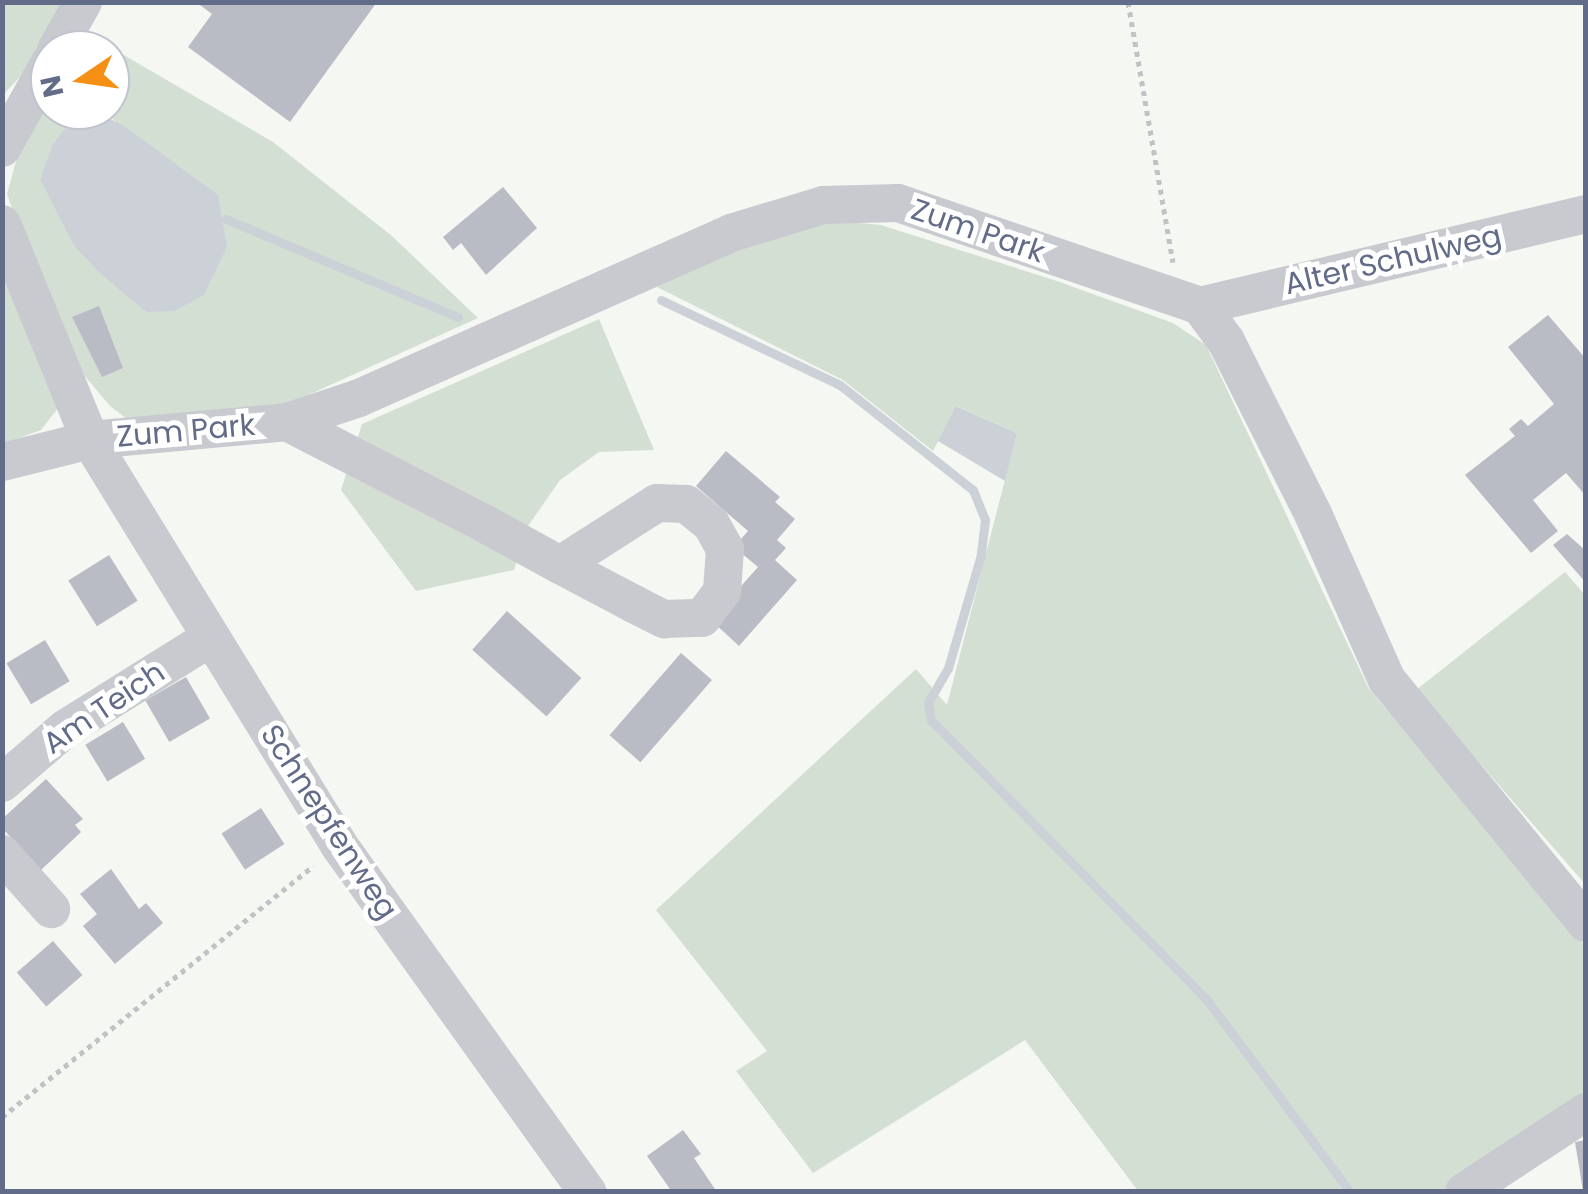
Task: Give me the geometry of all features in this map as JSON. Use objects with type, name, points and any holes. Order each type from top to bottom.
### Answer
[{"type":"street","points":[[67,30],[82,2]]},
{"type":"street","points":[[2,148],[30,98]]},
{"type":"street","name":"Zum Park","points":[[2,462],[90,440],[288,422],[360,398],[731,234],[823,205],[898,204],[1183,300]]},
{"type":"street","name":"Alter Schulweg","points":[[1183,300],[1586,214]]},
{"type":"street","name":"Schnepfenweg","points":[[2,224],[90,440],[339,845],[587,1192]]},
{"type":"street","points":[[1183,300],[1244,376],[1387,680],[1586,922]]},
{"type":"street","points":[[288,422],[560,565]]},
{"type":"street","name":"Am Teich","points":[[2,783],[66,728],[210,638]]},
{"type":"street","points":[[2,854],[51,909]]},
{"type":"street","points":[[1464,1192],[1586,1112]]},
{"type":"path","points":[[1128,2],[1177,286],[1183,300]]},
{"type":"path","points":[[2,1118],[339,845]]},
{"type":"shaded area","points":[[2,3],[78,3],[61,30],[30,30],[30,66],[3,95]]},
{"type":"shaded area","points":[[130,59],[273,142],[392,236],[478,318],[284,406],[131,422],[110,406],[62,349],[7,194],[30,122],[30,130],[67,130],[40,178],[73,245],[146,312],[164,159],[127,130],[130,130]]},
{"type":"shaded area","points":[[64,130],[130,130],[218,195],[227,247],[204,295],[174,311],[146,312],[101,274],[73,245],[40,179],[53,144]]},
{"type":"shaded area","points":[[830,220],[881,225],[1057,281],[1173,323],[1206,345],[1369,689],[1585,946],[1585,1109],[1458,1191],[1138,1191],[1025,1040],[813,1173],[736,1071],[767,1051],[656,910],[916,669],[947,705],[1017,433],[957,406],[933,451],[843,380],[657,287],[736,247]]},
{"type":"shaded area","points":[[2,254],[58,408],[41,430],[3,444]]},
{"type":"shaded area","points":[[599,319],[654,450],[599,452],[560,480],[528,526],[514,570],[416,591],[341,490],[362,424]]},
{"type":"shaded area","points":[[956,406],[1017,433],[1005,481],[938,441]]},
{"type":"shaded area","points":[[1565,572],[1585,595],[1585,884],[1416,690]]},
{"type":"building","points":[[196,2],[377,2],[290,122],[188,47],[212,14]]},
{"type":"building","points":[[503,187],[537,228],[486,275],[461,243],[453,250],[443,237]]},
{"type":"building","points":[[99,306],[123,368],[102,377],[72,317]]},
{"type":"building","points":[[1548,315],[1586,359],[1586,496],[1566,473],[1533,500],[1558,531],[1531,553],[1465,475],[1515,436],[1509,429],[1521,419],[1528,426],[1554,404],[1508,347]]},
{"type":"building","points":[[726,451],[780,497],[775,502],[795,519],[777,540],[786,548],[775,560],[797,580],[739,646],[711,620],[758,567],[734,547],[748,531],[696,486]]},
{"type":"building","points":[[1567,534],[1586,551],[1586,583],[1553,545]]},
{"type":"building","points":[[109,555],[138,601],[97,626],[68,580]]},
{"type":"building","points":[[507,611],[581,678],[547,717],[472,650]]},
{"type":"building","points":[[45,640],[70,681],[31,704],[6,663]]},
{"type":"building","points":[[681,653],[712,680],[640,762],[609,735]]},
{"type":"building","points":[[186,677],[210,719],[169,742],[145,700]]},
{"type":"building","points":[[123,722],[145,759],[107,782],[85,745]]},
{"type":"building","points":[[46,779],[83,819],[75,825],[81,832],[41,870],[2,828],[2,819]]},
{"type":"building","points":[[261,808],[284,844],[245,870],[222,834]]},
{"type":"building","points":[[111,869],[139,909],[146,903],[163,923],[115,964],[83,926],[97,914],[80,894]]},
{"type":"building","points":[[53,941],[83,975],[46,1006],[17,972]]},
{"type":"building","points":[[683,1130],[701,1154],[694,1158],[717,1192],[672,1192],[647,1156]]},
{"type":"building","points":[[1586,1140],[1586,1191],[1583,1191],[1575,1142]]},
{"type":"waterway","points":[[226,219],[458,317]]},
{"type":"waterway","points":[[661,300],[840,385],[973,490],[985,520],[980,558],[948,668],[928,702],[931,720],[1207,1000],[1350,1192]]}]
